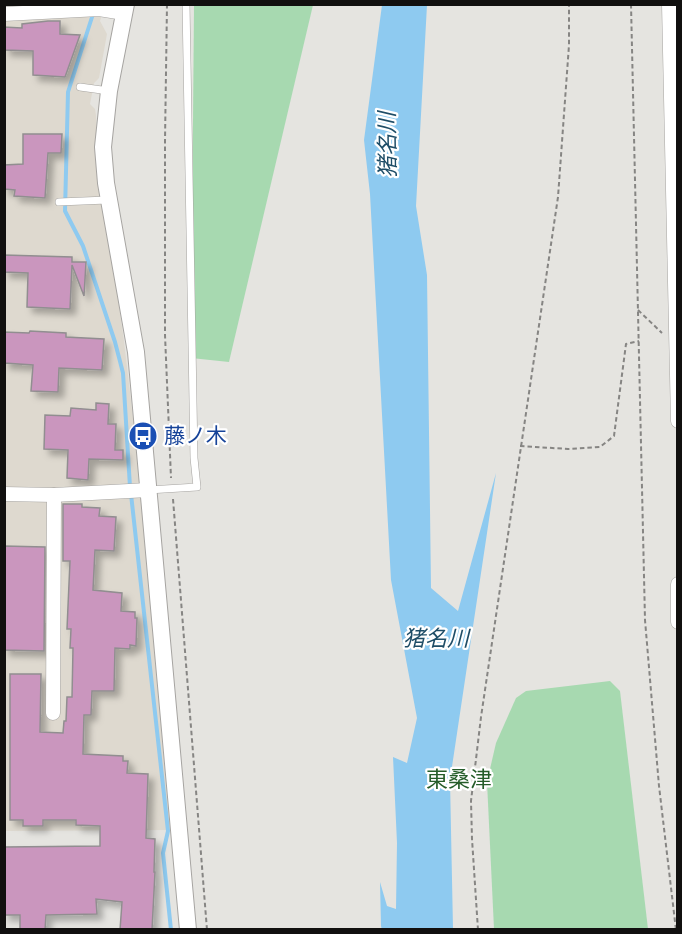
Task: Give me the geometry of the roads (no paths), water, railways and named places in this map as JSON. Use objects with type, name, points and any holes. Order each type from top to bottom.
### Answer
[{"type":"street","points":[[669,4],[674,91],[675,346],[678,421]]},
{"type":"street","points":[[4,14],[125,9],[109,91],[103,147],[109,199],[136,352],[188,930]]},
{"type":"street","points":[[4,494],[54,495],[148,490]]},
{"type":"street","points":[[53,712],[54,495]]},
{"type":"street","points":[[678,584],[678,622]]},
{"type":"lane","points":[[148,490],[197,487],[194,458],[186,4]]},
{"type":"lane","points":[[80,87],[109,91]]},
{"type":"lane","points":[[59,202],[109,199]]},
{"type":"water","name":"猪名川","points":[[382,5],[427,5],[416,206],[427,275],[431,588],[458,611],[496,473],[450,780],[453,929],[382,930],[381,926],[380,882],[387,906],[396,909],[397,843],[393,757],[407,763],[417,718],[391,580],[370,194],[364,140]]},
{"type":"waterway","points":[[93,14],[68,92],[65,211],[83,246],[123,373],[130,487]]},
{"type":"waterway","points":[[131,494],[168,831],[163,853],[171,930]]},
{"type":"place","name":"藤ノ木","points":[[143,436]]},
{"type":"district","name":"東桑津","points":[[459,779]]}]
